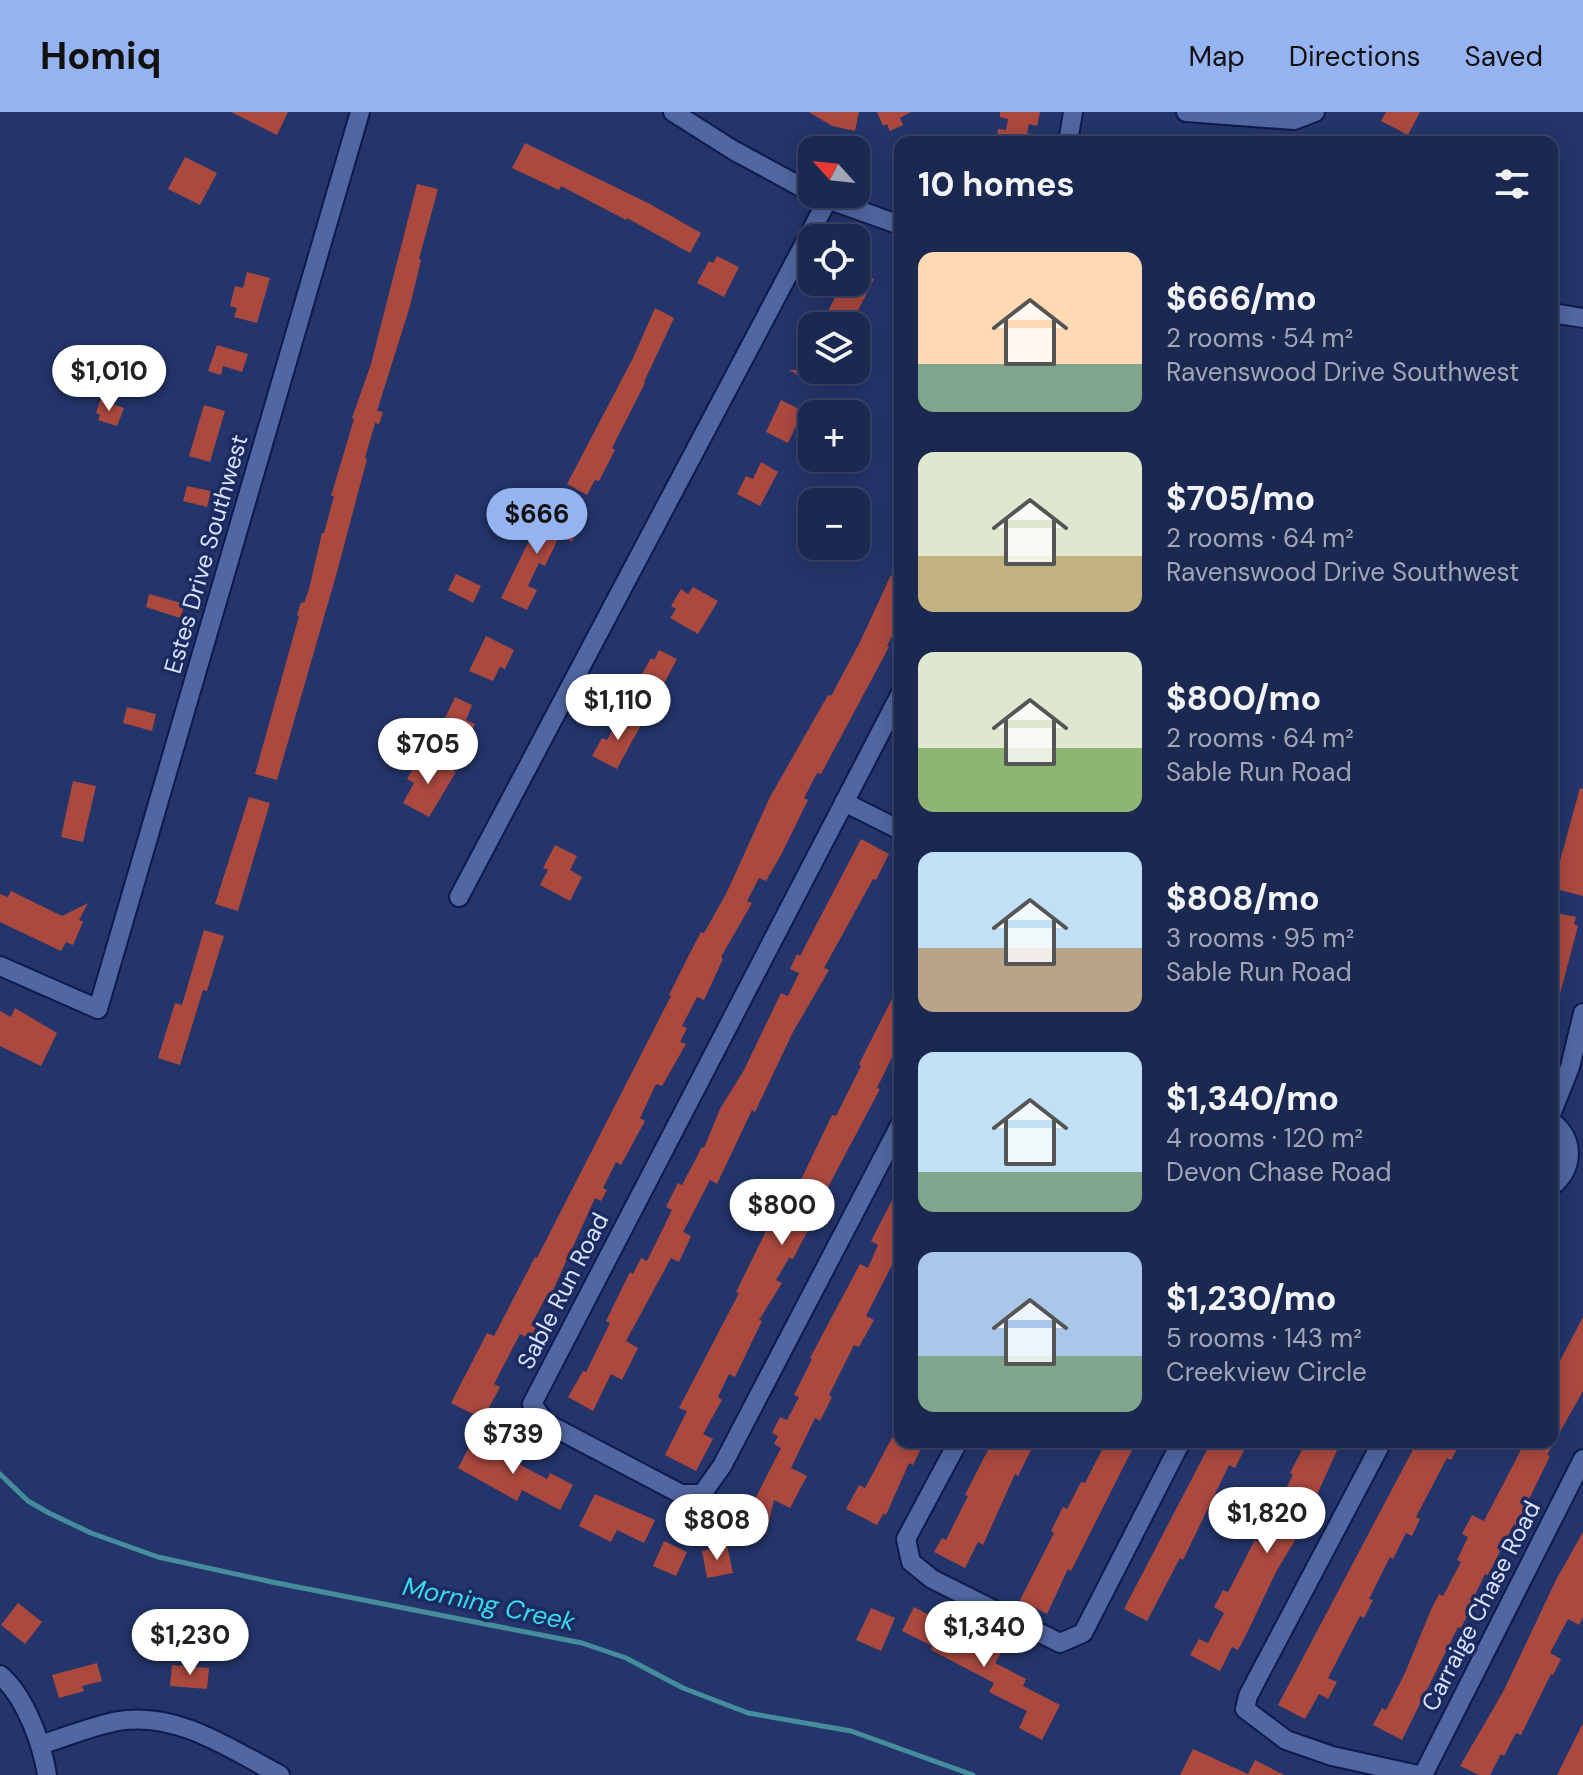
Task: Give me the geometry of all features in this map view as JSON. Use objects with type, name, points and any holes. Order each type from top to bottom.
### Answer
[{"type":"street","name":"Estes Drive Southwest","points":[[0,966],[98,1009],[360,112]]},
{"type":"street","points":[[673,112],[733,150],[798,185]]},
{"type":"street","points":[[1069,136],[1073,112]]},
{"type":"street","points":[[1186,112],[1294,120],[1315,112]]},
{"type":"street","points":[[459,897],[812,208]]},
{"type":"street","points":[[852,208],[894,223]]},
{"type":"street","points":[[1558,314],[1583,318]]},
{"type":"street","name":"Sable Run Road","points":[[894,706],[532,1404],[546,1423],[681,1494],[702,1494],[722,1466],[894,1136]]},
{"type":"street","points":[[844,802],[894,827]]},
{"type":"street","points":[[1558,1097],[1570,1067],[1583,1013]]},
{"type":"street","points":[[1558,1128],[1565,1136],[1575,1174]]},
{"type":"street","points":[[955,1448],[906,1539],[911,1562],[932,1579],[1060,1643],[1083,1633],[1178,1448]]},
{"type":"street","points":[[1379,1448],[1248,1696],[1245,1709],[1286,1740],[1332,1756],[1420,1775]]},
{"type":"street","name":"Carraige Chase Road","points":[[1420,1775],[1583,1459]]},
{"type":"street","points":[[0,1675],[10,1684],[40,1745],[47,1775]]},
{"type":"street","points":[[40,1745],[119,1721],[150,1720],[206,1735],[280,1775]]},
{"type":"building","points":[[231,112],[288,112],[277,135]]},
{"type":"building","points":[[809,112],[859,112],[855,131],[832,126]]},
{"type":"building","points":[[877,112],[911,112],[900,118],[903,125],[890,131],[887,124],[883,126]]},
{"type":"building","points":[[1000,112],[1040,112],[1037,126],[1029,124],[1027,133],[1036,136],[997,136],[998,129],[1006,130],[1008,119],[1000,117]]},
{"type":"building","points":[[1386,112],[1420,112],[1408,135],[1381,121]]},
{"type":"building","points":[[525,143],[650,204],[701,233],[690,253],[561,186],[559,190],[512,168]]},
{"type":"building","points":[[185,157],[217,173],[200,205],[168,189]]},
{"type":"building","points":[[417,184],[438,189],[410,306],[377,411],[383,412],[379,424],[375,423],[337,572],[277,780],[255,774],[297,615],[309,589],[352,418],[371,364]]},
{"type":"building","points":[[717,256],[739,267],[724,297],[697,283],[709,261],[713,263]]},
{"type":"building","points":[[247,272],[270,278],[257,323],[234,317],[237,308],[230,306],[235,286],[243,288]]},
{"type":"building","points":[[836,296],[865,296],[857,312],[828,312]]},
{"type":"building","points":[[655,308],[674,318],[612,448],[615,450],[599,481],[595,480],[587,495],[567,484],[633,358]]},
{"type":"building","points":[[217,345],[248,354],[242,372],[223,366],[221,375],[208,371]]},
{"type":"building","points":[[100,400],[124,408],[117,426],[98,420],[100,415],[96,413]]},
{"type":"building","points":[[781,400],[798,408],[798,422],[788,443],[766,432]]},
{"type":"building","points":[[204,405],[225,411],[210,462],[189,456]]},
{"type":"building","points":[[761,462],[778,472],[760,506],[737,494],[746,476],[753,479]]},
{"type":"building","points":[[187,486],[211,491],[207,507],[183,501]]},
{"type":"building","points":[[545,508],[580,526],[572,542],[560,535],[545,566],[539,563],[528,586],[537,590],[527,610],[501,598]]},
{"type":"building","points":[[456,574],[481,586],[473,603],[448,590]]},
{"type":"building","points":[[891,575],[894,577],[894,632],[889,647],[821,774],[817,773],[804,798],[808,800],[781,855],[766,881],[759,878],[747,901],[752,903],[721,957],[723,959],[704,1000],[697,997],[682,1026],[687,1028],[680,1042],[686,1044],[662,1086],[656,1084],[640,1118],[645,1121],[621,1165],[616,1162],[603,1188],[607,1190],[601,1201],[595,1198],[549,1299],[546,1297],[531,1325],[536,1327],[530,1339],[520,1334],[494,1384],[500,1387],[483,1419],[451,1403],[487,1333],[494,1336],[537,1258],[689,955],[727,892],[770,797],[860,642]]},
{"type":"building","points":[[693,587],[718,601],[698,634],[670,618],[676,609],[671,606],[681,589],[688,594]]},
{"type":"building","points":[[149,594],[185,604],[180,618],[146,607]]},
{"type":"building","points":[[486,636],[514,650],[505,669],[500,667],[493,681],[469,671]]},
{"type":"building","points":[[659,650],[677,659],[659,693],[642,685],[646,676],[642,674]]},
{"type":"building","points":[[455,697],[472,705],[466,720],[475,724],[466,743],[439,731]]},
{"type":"building","points":[[127,707],[156,714],[152,731],[123,723]]},
{"type":"building","points":[[622,713],[642,723],[617,769],[592,756],[602,738],[607,740]]},
{"type":"building","points":[[429,757],[456,772],[429,817],[403,803],[414,783],[407,779],[414,767],[421,771]]},
{"type":"building","points":[[73,781],[96,786],[83,842],[61,837]]},
{"type":"building","points":[[1580,788],[1583,789],[1583,896],[1558,890],[1558,868]]},
{"type":"building","points":[[249,797],[270,803],[238,911],[215,904]]},
{"type":"building","points":[[861,839],[889,854],[824,968],[829,970],[793,1032],[755,1112],[752,1110],[717,1184],[710,1180],[683,1232],[691,1236],[679,1262],[671,1258],[626,1341],[638,1348],[622,1380],[611,1374],[593,1411],[568,1397],[583,1371],[586,1372],[630,1272],[633,1274],[641,1258],[647,1261],[672,1210],[666,1207],[678,1183],[682,1185],[704,1148],[720,1109],[744,1070],[781,993],[788,996],[799,973],[790,969],[797,954],[800,956]]},
{"type":"building","points":[[555,845],[577,856],[570,870],[582,877],[570,901],[540,885],[548,870],[543,868]]},
{"type":"building","points":[[11,891],[62,916],[88,903],[79,920],[83,922],[73,945],[66,942],[61,951],[0,922],[0,894],[8,897]]},
{"type":"building","points":[[1558,913],[1576,917],[1574,924],[1578,926],[1558,1001]]},
{"type":"building","points":[[204,930],[224,936],[207,991],[203,990],[180,1065],[158,1058],[175,1003],[182,1005]]},
{"type":"building","points":[[894,995],[894,1053],[877,1088],[880,1089],[793,1259],[789,1258],[776,1280],[782,1283],[759,1320],[762,1321],[735,1377],[729,1374],[718,1397],[722,1400],[703,1434],[713,1439],[696,1471],[665,1455],[687,1411],[679,1408],[739,1293],[736,1292],[768,1227],[776,1232],[832,1115],[836,1116],[861,1066],[859,1064]]},
{"type":"building","points":[[15,1008],[57,1033],[41,1066],[0,1046],[0,1011],[11,1017]]},
{"type":"building","points":[[894,1197],[894,1266],[866,1316],[874,1320],[859,1347],[854,1345],[829,1395],[832,1397],[820,1421],[815,1418],[791,1468],[807,1476],[790,1508],[774,1500],[766,1534],[740,1527],[745,1501],[753,1503],[781,1448],[774,1444],[778,1436],[772,1433],[780,1417],[787,1420],[799,1397],[794,1395],[810,1358],[860,1264],[868,1268],[878,1245],[871,1241]]},
{"type":"building","points":[[1583,1317],[1583,1391],[1558,1435],[1558,1365]]},
{"type":"building","points":[[894,1434],[894,1448],[921,1448],[913,1465],[909,1463],[886,1515],[883,1514],[877,1525],[846,1509],[859,1485],[865,1488]]},
{"type":"building","points":[[473,1440],[547,1479],[550,1473],[573,1485],[560,1510],[522,1490],[517,1501],[458,1468]]},
{"type":"building","points":[[989,1448],[1032,1448],[1018,1476],[1015,1474],[983,1545],[978,1542],[965,1568],[934,1552],[942,1538],[946,1540],[968,1496],[965,1495]]},
{"type":"building","points":[[1103,1448],[1133,1448],[1047,1614],[1020,1600],[1054,1533],[1051,1531],[1063,1507],[1067,1509],[1081,1482],[1085,1483]]},
{"type":"building","points":[[1208,1448],[1245,1448],[1235,1468],[1229,1465],[1183,1560],[1180,1558],[1147,1621],[1124,1609]]},
{"type":"building","points":[[1303,1448],[1338,1448],[1301,1530],[1276,1572],[1246,1635],[1238,1650],[1232,1647],[1220,1671],[1190,1655],[1199,1639],[1208,1643],[1224,1613],[1214,1607],[1223,1590],[1228,1592],[1255,1540],[1259,1542],[1282,1501],[1293,1475],[1290,1473]]},
{"type":"building","points":[[1414,1448],[1458,1448],[1451,1460],[1447,1458],[1416,1517],[1420,1519],[1412,1536],[1406,1533],[1393,1559],[1390,1557],[1369,1599],[1373,1600],[1364,1618],[1360,1616],[1328,1678],[1337,1682],[1328,1699],[1319,1694],[1305,1719],[1278,1705]]},
{"type":"building","points":[[1522,1448],[1551,1448],[1547,1455],[1550,1456],[1516,1526],[1514,1524],[1488,1575],[1485,1574],[1461,1628],[1458,1627],[1402,1740],[1373,1725],[1382,1708],[1386,1710],[1439,1594],[1443,1596],[1461,1562],[1457,1560],[1468,1537],[1462,1534],[1472,1515],[1484,1521]]},
{"type":"building","points":[[595,1494],[655,1520],[644,1543],[617,1530],[611,1542],[579,1526]]},
{"type":"building","points":[[1583,1532],[1583,1617],[1579,1625],[1568,1619],[1550,1653],[1561,1659],[1553,1675],[1521,1735],[1516,1733],[1490,1775],[1479,1775],[1460,1766],[1503,1692],[1556,1580]]},
{"type":"building","points":[[664,1541],[687,1552],[676,1576],[653,1566]]},
{"type":"building","points":[[727,1545],[733,1573],[707,1578],[702,1551]]},
{"type":"building","points":[[18,1603],[42,1622],[25,1644],[1,1625]]},
{"type":"building","points":[[914,1607],[1001,1653],[995,1663],[1026,1679],[1023,1686],[1060,1705],[1042,1740],[1019,1728],[1027,1711],[989,1692],[994,1683],[902,1631]]},
{"type":"building","points":[[871,1608],[895,1618],[881,1651],[856,1640]]},
{"type":"building","points":[[97,1663],[102,1681],[82,1686],[84,1691],[59,1698],[52,1675]]},
{"type":"building","points":[[172,1665],[209,1668],[207,1689],[170,1686]]},
{"type":"building","points":[[1583,1723],[1583,1775],[1557,1775]]},
{"type":"building","points":[[1193,1749],[1248,1774],[1255,1760],[1284,1775],[1180,1775]]},
{"type":"waterway","name":"Morning Creek","points":[[0,1474],[28,1501],[49,1513],[91,1533],[158,1557],[582,1643],[626,1658],[683,1688],[748,1713],[851,1731],[973,1775]]}]
